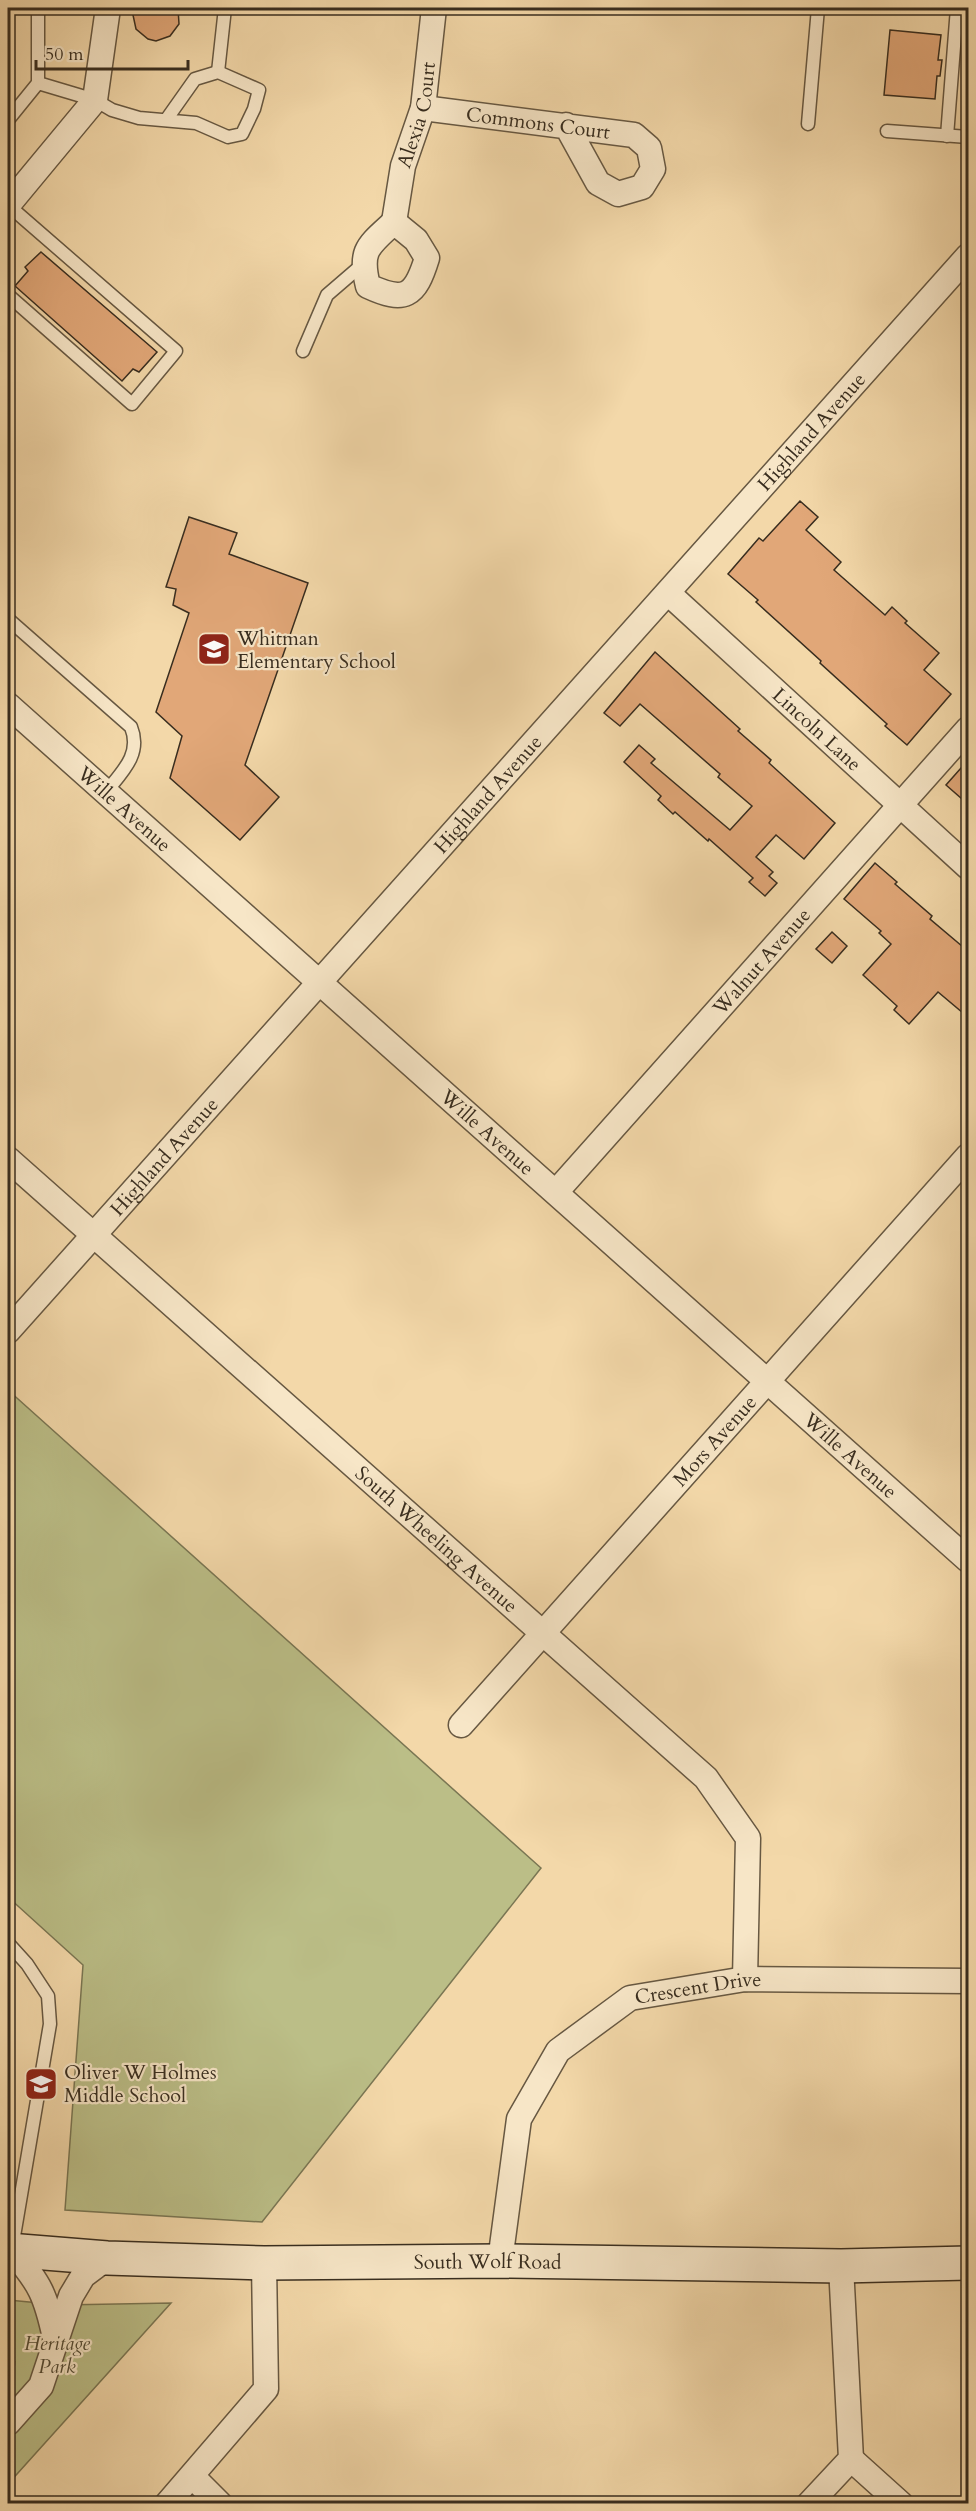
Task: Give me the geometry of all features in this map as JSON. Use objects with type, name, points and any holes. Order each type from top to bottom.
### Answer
[{"type":"main road","name":"South Wolf Road","points":[[10,2251],[107,2258],[264,2263],[500,2261],[840,2266],[969,2263]]},
{"type":"street","points":[[8,205],[95,100],[108,8]]},
{"type":"street","name":"Alexia Court","points":[[394,222],[403,166],[423,108],[434,8]]},
{"type":"street","name":"Commons Court","points":[[423,108],[566,125],[634,135],[649,148],[653,169],[642,187],[618,194],[598,183],[566,125]]},
{"type":"street","points":[[394,222],[416,240],[427,258],[420,281],[407,294],[389,296],[368,286],[363,264],[370,244],[394,222]]},
{"type":"street","name":"Highland Avenue","points":[[8,1332],[969,256]]},
{"type":"street","name":"Lincoln Lane","points":[[668,592],[969,867]]},
{"type":"street","name":"Wille Avenue","points":[[8,705],[969,1560]]},
{"type":"street","name":"Walnut Avenue","points":[[556,1192],[969,729]]},
{"type":"street","name":"Mors Avenue","points":[[461,1725],[969,1156]]},
{"type":"street","name":"South Wheeling Avenue","points":[[8,1159],[706,1778],[748,1839],[746,1979]]},
{"type":"street","name":"Crescent Drive","points":[[500,2261],[519,2119],[558,2051],[630,1998],[746,1979],[969,1981]]},
{"type":"street","points":[[10,2251],[30,2271],[46,2299],[56,2338]]},
{"type":"street","points":[[8,2423],[41,2386],[71,2296],[83,2276],[107,2258]]},
{"type":"street","points":[[167,2504],[266,2389],[264,2263]]},
{"type":"street","points":[[840,2266],[851,2459],[901,2504]]},
{"type":"street","points":[[808,2504],[851,2459]]},
{"type":"street","points":[[192,2476],[220,2504]]},
{"type":"lane","points":[[8,120],[38,83],[38,8]]},
{"type":"lane","points":[[218,72],[225,8]]},
{"type":"lane","points":[[808,124],[818,8]]},
{"type":"lane","points":[[947,136],[957,8]]},
{"type":"lane","points":[[38,83],[95,100],[112,110],[138,118],[196,123],[228,137],[242,134],[254,110],[259,90],[218,72],[195,79],[166,120]]},
{"type":"lane","points":[[887,131],[969,137]]},
{"type":"lane","points":[[8,205],[176,351],[132,404],[8,295]]},
{"type":"lane","points":[[303,351],[327,295],[363,264]]},
{"type":"lane","points":[[8,619],[131,727],[136,738],[135,750],[130,762],[106,792]]},
{"type":"lane","points":[[8,1943],[27,1964],[48,1996],[50,2024],[10,2251]]},
{"type":"path","points":[[8,2339],[11,2345],[13,2371],[8,2384]]},
{"type":"green space","points":[[8,1390],[541,1868],[262,2222],[65,2210],[83,1965],[8,1897]]},
{"type":"green space","name":"Heritage Park","points":[[8,2300],[61,2305],[171,2303],[8,2484]]},
{"type":"building","points":[[135,8],[178,8],[179,24],[170,36],[156,41],[148,39],[136,29],[133,15]]},
{"type":"building","points":[[890,30],[941,35],[938,60],[942,60],[940,76],[937,76],[935,99],[884,95]]},
{"type":"building","points":[[41,252],[157,352],[139,372],[133,369],[122,381],[15,286],[28,271],[25,267]]},
{"type":"building","points":[[800,501],[818,517],[806,530],[841,562],[834,570],[885,615],[892,607],[907,621],[905,623],[939,653],[924,670],[951,694],[907,745],[820,663],[821,661],[756,602],[758,600],[728,574],[759,538],[763,541]]},
{"type":"building","points":[[189,517],[237,533],[229,554],[308,583],[245,765],[279,797],[240,840],[170,778],[182,736],[156,712],[189,613],[173,605],[176,589],[166,587]]},
{"type":"building","points":[[655,652],[740,729],[738,731],[771,760],[769,763],[835,823],[804,859],[776,835],[756,857],[773,872],[769,876],[777,883],[765,896],[749,882],[753,878],[709,839],[708,841],[675,812],[673,814],[658,800],[661,796],[624,762],[639,745],[655,759],[651,763],[730,830],[752,806],[718,777],[720,774],[640,704],[620,726],[604,713]]},
{"type":"building","points":[[969,759],[969,805],[946,785]]},
{"type":"building","points":[[875,863],[932,916],[930,919],[969,952],[969,1018],[938,992],[909,1024],[894,1010],[897,1006],[863,975],[891,944],[879,933],[881,931],[844,899]]},
{"type":"building","points":[[832,932],[847,946],[832,963],[816,949]]},
{"type":"place","name":"Whitman Elementary School","points":[[214,649]]},
{"type":"place","name":"Oliver W Holmes Middle School","points":[[41,2084]]}]
